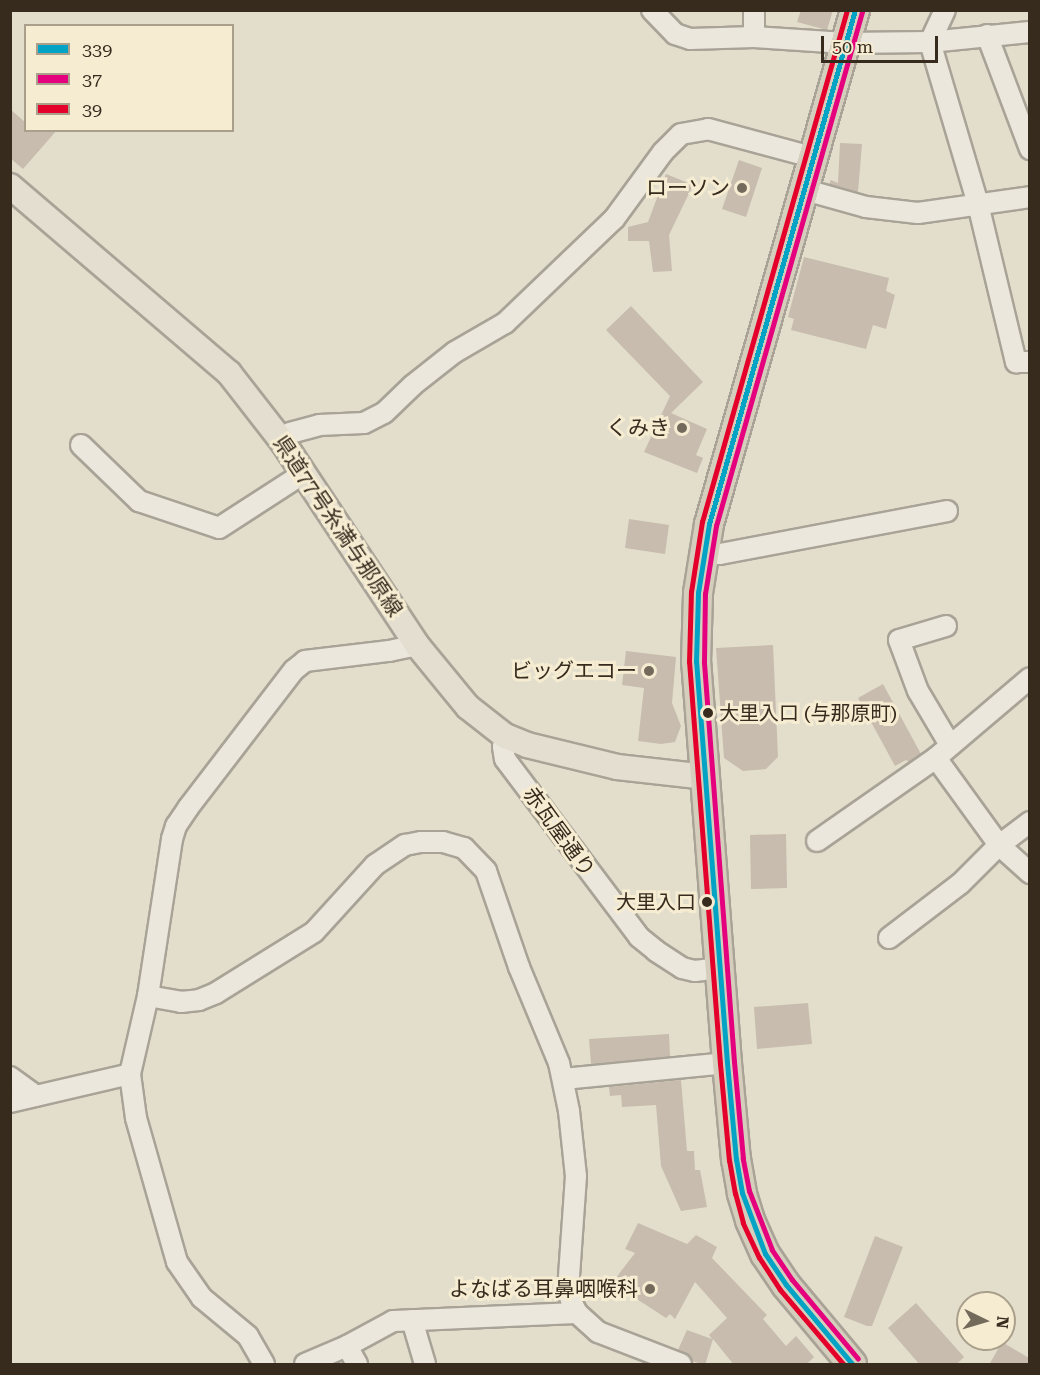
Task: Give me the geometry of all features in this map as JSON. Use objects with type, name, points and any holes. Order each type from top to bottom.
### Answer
[{"type":"highway","points":[[850,1364],[786,1286],[765,1254],[750,1220],[736,1160],[696,662],[698,594],[703,553],[721,478],[855,10]]},
{"type":"main road","name":"県道77号糸満与那原線","points":[[10,186],[229,373],[282,441],[417,645],[468,707],[505,736],[527,745],[617,767],[706,777]]},
{"type":"street","points":[[652,10],[675,34],[690,39],[754,37],[846,43],[930,42],[1029,32]]},
{"type":"street","points":[[754,10],[754,37]]},
{"type":"street","points":[[945,10],[930,42],[978,204],[1016,362],[1029,362]]},
{"type":"street","points":[[987,35],[1029,149]]},
{"type":"street","points":[[282,441],[290,433],[319,424],[364,423],[384,413],[413,385],[454,352],[505,323],[614,219],[663,152],[681,134],[708,129],[812,157]]},
{"type":"street","points":[[799,202],[918,213],[1029,196]]},
{"type":"street","points":[[81,446],[139,501],[219,528],[303,473]]},
{"type":"street","points":[[703,553],[720,554],[947,511]]},
{"type":"street","points":[[945,626],[899,640],[943,751],[999,845],[1029,873]]},
{"type":"street","points":[[264,1365],[248,1336],[202,1298],[177,1262],[136,1118],[130,1074],[148,996],[172,839],[176,826],[188,808],[294,670],[305,661],[417,645]]},
{"type":"street","points":[[817,841],[943,751],[1029,678]]},
{"type":"street","name":"赤瓦屋通り","points":[[505,736],[503,747],[505,759],[639,937],[682,968],[719,969]]},
{"type":"street","points":[[889,938],[960,884],[999,845],[1029,822]]},
{"type":"street","points":[[148,996],[181,1002],[199,1000],[216,993],[314,932],[375,865],[405,845],[442,842],[464,848],[486,871],[519,967],[553,1045],[563,1079],[576,1176],[568,1291],[577,1313],[598,1332],[681,1365]]},
{"type":"street","points":[[563,1079],[727,1062]]},
{"type":"street","points":[[10,1102],[130,1074]]},
{"type":"street","points":[[10,1077],[36,1096]]},
{"type":"street","points":[[305,1365],[348,1346],[393,1322],[577,1313]]},
{"type":"street","points":[[412,1320],[425,1365]]},
{"type":"street","points":[[348,1346],[357,1365]]},
{"type":"building","points":[[801,10],[833,10],[827,30],[797,22]]},
{"type":"building","points":[[10,109],[24,121],[24,132],[55,132],[23,169],[10,158]]},
{"type":"building","points":[[840,143],[862,144],[858,192],[829,184],[831,180],[838,183]]},
{"type":"building","name":"ローソン","points":[[739,160],[762,168],[746,217],[722,209]]},
{"type":"building","points":[[666,174],[693,185],[669,235],[672,271],[653,272],[649,241],[628,241],[628,227],[648,222]]},
{"type":"building","points":[[804,257],[889,278],[886,291],[895,295],[886,329],[873,325],[866,349],[791,330],[794,319],[788,317]]},
{"type":"building","points":[[631,306],[703,382],[671,413],[707,429],[696,455],[703,458],[697,473],[644,452],[670,396],[606,330]]},
{"type":"building","points":[[629,519],[669,525],[665,554],[625,548]]},
{"type":"building","points":[[773,645],[778,757],[766,769],[743,771],[724,758],[716,648]]},
{"type":"building","points":[[626,651],[676,657],[672,703],[681,726],[675,742],[661,744],[638,741],[644,688],[622,685]]},
{"type":"building","points":[[883,684],[921,754],[909,762],[906,760],[895,766],[858,698]]},
{"type":"building","points":[[786,834],[787,888],[751,889],[750,835]]},
{"type":"building","points":[[808,1003],[812,1044],[757,1049],[754,1007]]},
{"type":"building","points":[[669,1034],[670,1057],[591,1064],[589,1039]]},
{"type":"building","points":[[681,1080],[687,1151],[694,1151],[695,1170],[700,1170],[707,1207],[681,1211],[661,1166],[656,1105],[622,1107],[621,1095],[610,1096],[609,1087]]},
{"type":"building","points":[[638,1223],[687,1244],[696,1235],[717,1247],[712,1258],[767,1315],[763,1319],[786,1346],[796,1336],[814,1357],[806,1365],[734,1365],[713,1339],[705,1365],[692,1361],[690,1356],[678,1350],[687,1330],[712,1339],[709,1335],[727,1318],[695,1282],[675,1319],[670,1314],[666,1318],[612,1283],[635,1253],[625,1249]]},
{"type":"building","points":[[875,1236],[903,1247],[872,1326],[867,1326],[844,1317]]},
{"type":"building","points":[[916,1303],[956,1348],[956,1351],[964,1357],[956,1365],[920,1365],[888,1328]]},
{"type":"building","points":[[1016,1350],[1029,1358],[1029,1365],[989,1365],[997,1351]]},
{"type":"transit line","name":"39","points":[[843,1364],[780,1290],[759,1258],[743,1223],[735,1194],[729,1161],[720,1064],[689,662],[691,592],[702,522],[847,10]]},
{"type":"transit line","name":"339","points":[[852,1364],[786,1285],[765,1254],[742,1193],[736,1160],[727,1063],[696,662],[698,593],[709,524],[855,10]]},
{"type":"transit line","name":"37","points":[[858,1359],[792,1280],[772,1250],[749,1191],[743,1159],[734,1062],[704,662],[705,594],[716,526],[862,12]]},
{"type":"place","name":"ローソン","points":[[742,188]]},
{"type":"place","name":"くみき","points":[[682,428]]},
{"type":"place","name":"ビッグエコー","points":[[649,671]]},
{"type":"place","name":"大里入口 (与那原町)","points":[[708,713]]},
{"type":"place","name":"大里入口","points":[[707,902]]},
{"type":"place","name":"よなばる耳鼻咽喉科","points":[[650,1289]]}]
